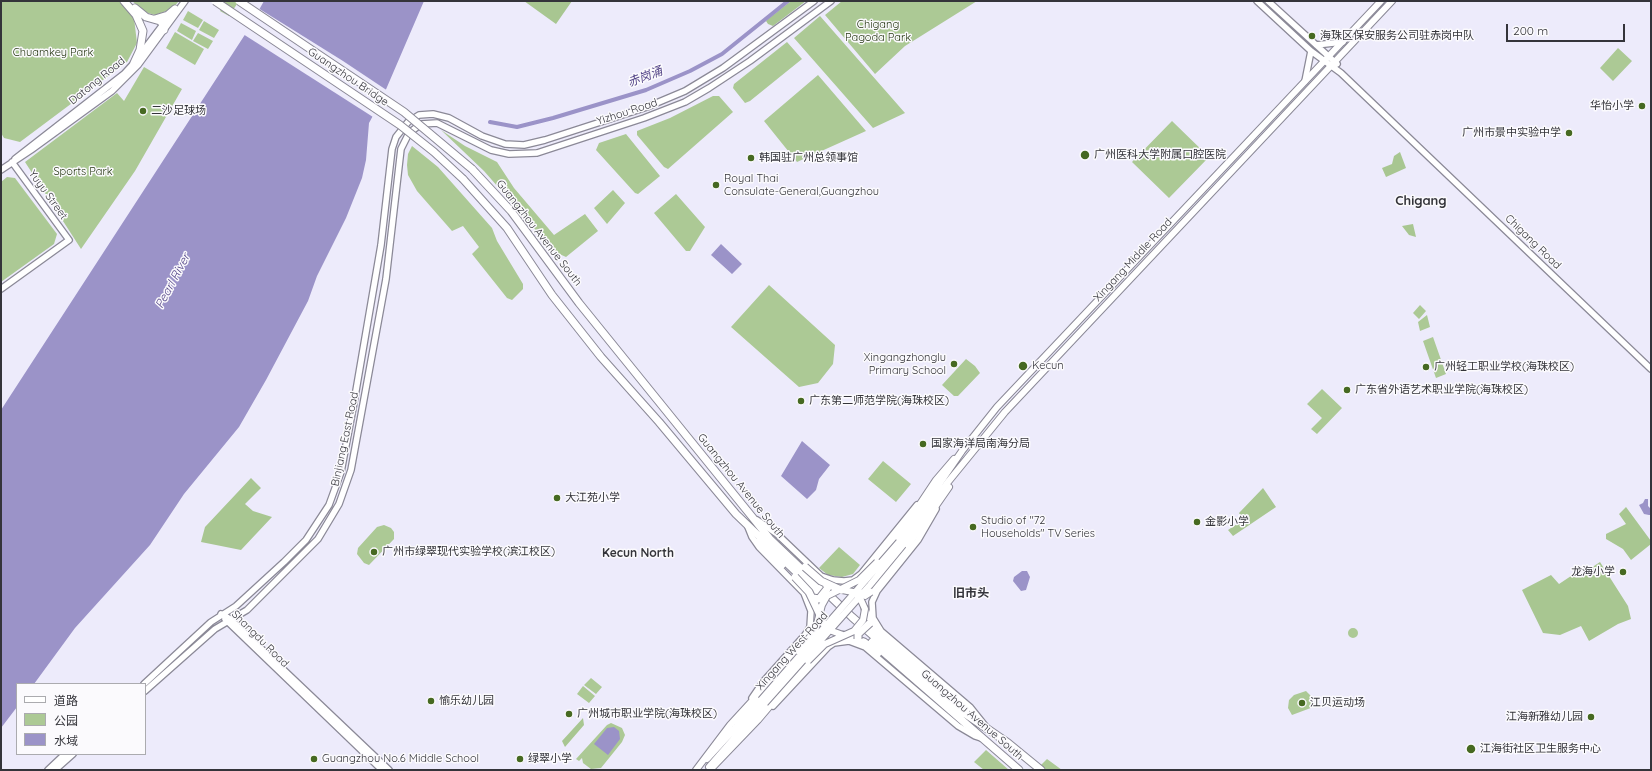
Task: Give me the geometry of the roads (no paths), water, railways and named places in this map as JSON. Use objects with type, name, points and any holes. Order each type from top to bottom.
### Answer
[{"type":"highway","points":[[124,1],[134,10],[146,17],[155,19],[168,15],[175,9]]},
{"type":"highway","points":[[128,1],[140,21],[143,31],[140,50],[134,63]]},
{"type":"highway","name":"Guangzhou Bridge","points":[[215,1],[400,125],[434,152],[463,179]]},
{"type":"highway","name":"Guangzhou Bridge","points":[[239,1],[404,112],[472,169]]},
{"type":"highway","points":[[155,19],[163,27]]},
{"type":"highway","name":"Guangzhou Avenue South","points":[[472,169],[511,211],[579,303],[753,518],[781,550],[846,612],[954,706],[1014,748],[1041,770]]},
{"type":"highway","name":"Guangzhou Avenue South","points":[[463,179],[507,228],[552,295],[589,342],[747,524],[832,605],[1019,770]]},
{"type":"highway","points":[[753,518],[805,567],[826,584],[841,590]]},
{"type":"highway","points":[[747,524],[763,546],[795,577],[813,598],[820,615]]},
{"type":"highway","points":[[813,598],[819,599],[827,590],[828,587],[826,584]]},
{"type":"highway","points":[[865,609],[870,623],[882,638],[921,670],[988,730]]},
{"type":"highway","points":[[858,639],[858,634],[870,623]]},
{"type":"highway","points":[[843,635],[858,639],[868,645],[962,725],[981,738]]},
{"type":"main road","name":"Datong Road","points":[[1,170],[112,91],[138,65],[175,9],[182,1]]},
{"type":"main road","points":[[163,27],[186,1]]},
{"type":"main road","name":"Yizhou Road","points":[[403,128],[419,115],[433,114],[449,118],[482,136],[505,144],[524,145],[545,140],[647,107],[685,91],[723,68],[814,1]]},
{"type":"main road","name":"Yizhou Road","points":[[410,133],[421,124],[438,123],[483,146],[499,152],[517,154],[537,153],[644,118],[685,102],[745,65],[831,1]]},
{"type":"main road","points":[[1257,1],[1311,51],[1326,59]]},
{"type":"main road","points":[[1268,1],[1316,45],[1326,59]]},
{"type":"main road","name":"Xingang Middle Road","points":[[901,544],[962,451],[1003,401],[1381,1]]},
{"type":"main road","name":"Xingang Middle Road","points":[[901,544],[968,457],[1009,407],[1392,1]]},
{"type":"main road","name":"Datong Road","points":[[12,162],[19,154],[110,85],[134,63],[163,27]]},
{"type":"main road","points":[[1316,45],[1343,42]]},
{"type":"main road","points":[[1305,81],[1311,51]]},
{"type":"main road","name":"Chigang Road","points":[[1326,59],[1334,63],[1401,130],[1651,369]]},
{"type":"main road","name":"Binjiang East Road","points":[[145,683],[221,614],[236,606],[266,579],[309,535],[329,505],[338,483],[354,401],[380,251],[392,149],[396,137],[403,128]]},
{"type":"main road","name":"Binjiang East Road","points":[[146,690],[215,629],[247,610],[318,538],[333,516],[348,481],[386,279],[401,149],[410,133]]},
{"type":"main road","name":"Yuyu Street","points":[[1,290],[69,240],[12,162]]},
{"type":"main road","points":[[854,582],[873,561],[940,474],[962,451]]},
{"type":"main road","points":[[758,720],[821,647],[843,635],[851,633],[860,627],[865,609],[872,595],[939,502],[968,457]]},
{"type":"main road","points":[[697,770],[718,740],[798,651],[820,615],[822,605],[827,596],[854,582],[877,562],[908,521],[921,500]]},
{"type":"main road","points":[[939,502],[924,532],[872,595],[873,618],[881,631],[970,707],[988,730]]},
{"type":"main road","points":[[753,518],[777,534],[821,576],[833,580],[854,582]]},
{"type":"main road","points":[[747,524],[752,537],[759,547],[807,598],[811,611],[812,629]]},
{"type":"main road","name":"Xingang West Road","points":[[697,770],[870,585],[901,544]]},
{"type":"main road","points":[[266,579],[272,585]]},
{"type":"main road","points":[[854,582],[855,586],[864,596],[872,595]]},
{"type":"main road","points":[[841,590],[849,591],[856,595],[862,601],[865,609]]},
{"type":"main road","name":"Shangdu Road","points":[[221,614],[389,770]]},
{"type":"main road","points":[[820,615],[826,628],[832,632],[843,635]]},
{"type":"main road","name":"Shangdu Road","points":[[228,620],[382,770]]},
{"type":"main road","points":[[747,706],[763,682],[812,629],[822,630],[828,634],[831,642]]},
{"type":"main road","points":[[710,770],[781,698],[831,642],[849,640],[865,647],[958,726],[970,734],[981,738]]},
{"type":"main road","name":"Xingang West Road","points":[[706,770],[763,701]]},
{"type":"main road","points":[[48,770],[64,755]]},
{"type":"main road","points":[[55,770],[72,755]]},
{"type":"water","name":"Pearl River","points":[[264,1],[424,1],[381,101],[369,123],[366,160],[362,178],[346,218],[317,276],[308,301],[239,427],[184,494],[150,545],[75,628],[35,683],[16,683],[16,708],[1,728],[1,410],[246,33]]},
{"type":"water","points":[[721,244],[742,264],[732,274],[711,255]]},
{"type":"water","points":[[802,441],[830,465],[819,479],[816,490],[807,499],[781,476]]},
{"type":"water","points":[[1645,499],[1648,499],[1648,506],[1651,509],[1651,515],[1644,514],[1639,505],[1643,503]]},
{"type":"water","points":[[1022,571],[1027,571],[1030,577],[1026,590],[1021,591],[1013,581],[1014,577]]},
{"type":"water","points":[[614,727],[619,731],[620,739],[608,755],[594,744],[607,728]]},
{"type":"waterway","name":"赤岗涌","points":[[490,122],[517,127],[553,118],[646,90],[690,71],[722,54],[788,1]]},
{"type":"place","name":"海珠区保安服务公司驻赤岗中队","points":[[1312,36]]},
{"type":"place","name":"华怡小学","points":[[1642,106]]},
{"type":"place","name":"二沙足球场","points":[[143,111]]},
{"type":"place","name":"广州市景中实验中学","points":[[1569,133]]},
{"type":"place","name":"广州医科大学附属口腔医院","points":[[1085,155]]},
{"type":"place","name":"韩国驻广州总领事馆","points":[[751,158]]},
{"type":"place","name":"Royal Thai Consulate-General,Guangzhou","points":[[716,185]]},
{"type":"place","name":"Xingangzhonglu Primary School","points":[[954,364]]},
{"type":"place","name":"Kecun","points":[[1023,366]]},
{"type":"place","name":"广州轻工职业学校(海珠校区)","points":[[1426,367]]},
{"type":"place","name":"广东省外语艺术职业学院(海珠校区)","points":[[1347,390]]},
{"type":"place","name":"广东第二师范学院(海珠校区)","points":[[801,401]]},
{"type":"place","name":"国家海洋局南海分局","points":[[923,444]]},
{"type":"place","name":"大江苑小学","points":[[557,498]]},
{"type":"place","name":"金影小学","points":[[1197,522]]},
{"type":"place","name":"Studio of \"72 Households\" TV Series","points":[[973,527]]},
{"type":"place","name":"广州市绿翠现代实验学校(滨江校区)","points":[[374,552]]},
{"type":"place","name":"龙海小学","points":[[1623,572]]},
{"type":"place","name":"愉乐幼儿园","points":[[431,701]]},
{"type":"place","name":"江贝运动场","points":[[1302,703]]},
{"type":"place","name":"广州城市职业学院(海珠校区)","points":[[569,714]]},
{"type":"place","name":"江海新雅幼儿园","points":[[1591,717]]},
{"type":"place","name":"江海街社区卫生服务中心","points":[[1471,749]]},
{"type":"place","name":"Guangzhou No.6 Middle School","points":[[314,759]]},
{"type":"place","name":"绿翠小学","points":[[520,759]]},
{"type":"district","name":"Chigang","points":[[1421,201]]},
{"type":"district","name":"Kecun North","points":[[638,553]]},
{"type":"district","name":"旧市头","points":[[971,593]]},
{"type":"park label","name":"Chigang Pagoda Park","points":[[878,31]]},
{"type":"park label","name":"Chuamkey Park","points":[[53,53]]},
{"type":"park label","name":"Sports Park","points":[[83,172]]}]
